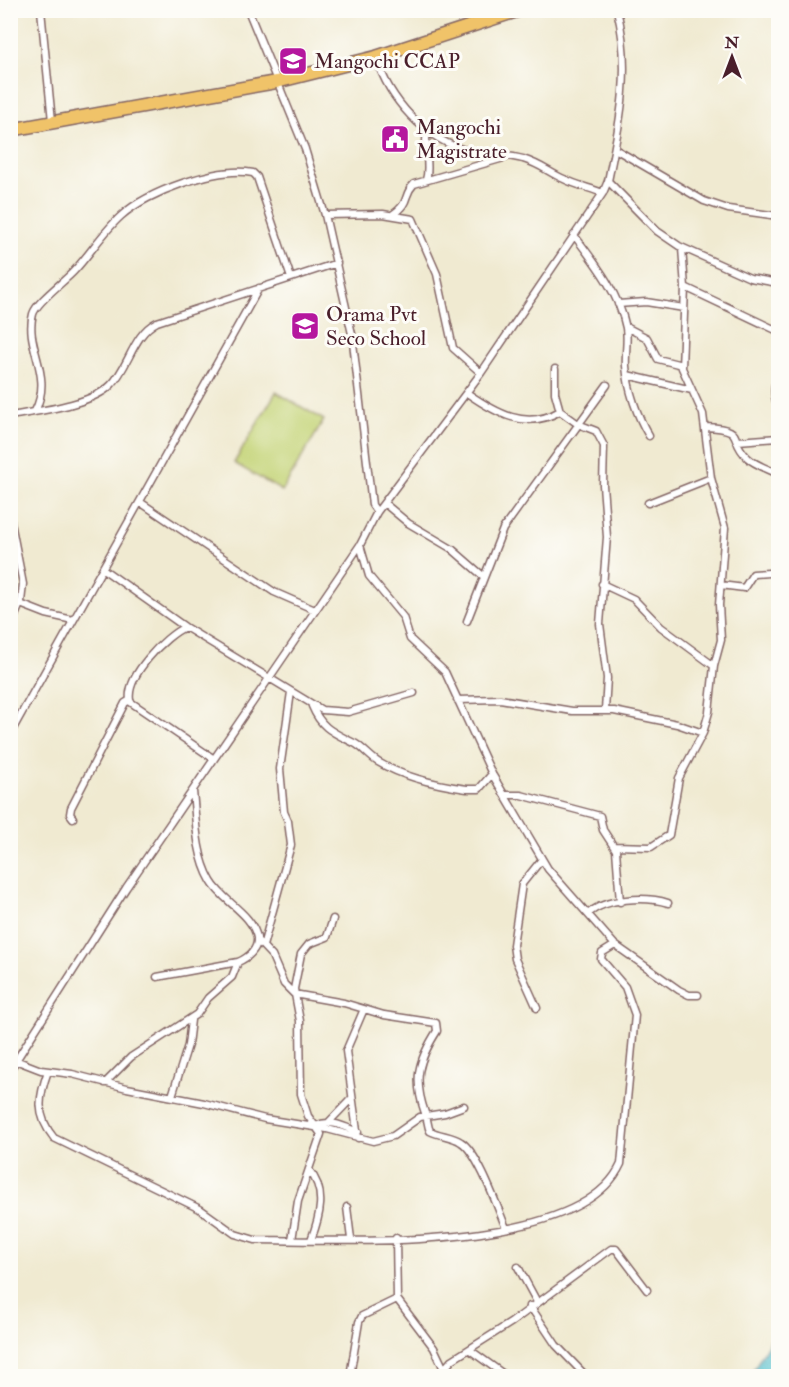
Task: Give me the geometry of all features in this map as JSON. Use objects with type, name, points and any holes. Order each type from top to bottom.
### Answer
[{"type":"highway","points":[[10,129],[276,82],[376,57],[520,10]]},
{"type":"street","points":[[41,10],[52,122]]},
{"type":"street","points":[[248,10],[305,149],[325,215],[352,334],[372,505],[377,512]]},
{"type":"street","points":[[10,1070],[14,1059],[84,951],[360,545],[377,512],[481,374],[603,193],[615,148],[626,77],[624,42],[617,10]]},
{"type":"street","points":[[376,57],[383,77],[392,92],[427,132],[455,147],[510,155],[541,165],[563,179],[603,193]]},
{"type":"street","points":[[426,180],[429,167],[425,147],[427,132]]},
{"type":"street","points":[[615,148],[704,201],[728,209],[778,216]]},
{"type":"street","points":[[392,215],[407,202],[411,186],[510,155]]},
{"type":"street","points":[[35,411],[43,393],[33,330],[34,310],[80,264],[115,221],[141,202],[173,187],[201,179],[253,173],[257,177],[291,278]]},
{"type":"street","points":[[608,181],[657,231],[682,248],[750,278],[778,283]]},
{"type":"street","points":[[325,215],[392,215],[409,217],[416,222],[437,274],[453,348],[481,374]]},
{"type":"street","points":[[574,235],[594,262],[618,304],[626,327],[627,375],[641,422],[649,436]]},
{"type":"street","points":[[614,846],[651,847],[669,835],[680,778],[703,733],[709,712],[714,666],[721,640],[718,605],[725,525],[711,478],[705,427],[699,401],[685,379],[682,366],[685,287],[682,248]]},
{"type":"street","points":[[10,416],[87,399],[103,391],[118,377],[140,338],[152,325],[337,263]]},
{"type":"street","points":[[685,287],[722,302],[778,332]]},
{"type":"street","points":[[10,734],[259,288]]},
{"type":"street","points":[[618,304],[646,302],[684,308]]},
{"type":"street","points":[[626,327],[645,337],[661,361],[682,366]]},
{"type":"street","points":[[555,369],[555,393],[560,411],[578,424],[596,431],[604,446],[603,485],[607,537],[600,624],[607,678],[605,710]]},
{"type":"street","points":[[627,375],[692,390]]},
{"type":"street","points":[[778,376],[775,392],[778,407]]},
{"type":"street","points":[[467,621],[483,576],[508,521],[537,485],[608,384]]},
{"type":"street","points":[[467,393],[495,413],[534,422],[560,411]]},
{"type":"street","points":[[705,427],[726,428],[732,431],[747,458],[778,474]]},
{"type":"street","points":[[738,441],[778,438]]},
{"type":"street","points":[[648,503],[711,478]]},
{"type":"street","points":[[140,502],[274,592],[315,610]]},
{"type":"street","points":[[384,503],[408,523],[452,549],[483,576]]},
{"type":"street","points":[[10,517],[22,577],[21,602],[10,627]]},
{"type":"street","points":[[360,545],[369,576],[403,617],[411,642],[443,669],[492,774],[542,859],[615,945],[679,990],[698,996]]},
{"type":"street","points":[[103,569],[185,627],[270,677],[312,706],[327,712],[340,713],[414,693]]},
{"type":"street","points":[[721,585],[744,588],[751,575],[769,573]]},
{"type":"street","points":[[602,584],[634,599],[661,627],[714,666]]},
{"type":"street","points":[[10,600],[21,602],[46,614],[73,620]]},
{"type":"street","points":[[73,818],[70,810],[125,703],[129,701],[131,685],[148,659],[171,633],[185,627]]},
{"type":"street","points":[[263,946],[291,849],[280,769],[291,692]]},
{"type":"street","points":[[457,700],[500,699],[565,710],[605,710],[677,724],[703,733]]},
{"type":"street","points":[[129,701],[214,759]]},
{"type":"street","points":[[312,706],[319,722],[330,732],[356,744],[378,762],[393,769],[467,789],[479,789],[492,774]]},
{"type":"street","points":[[192,791],[200,849],[207,873],[222,896],[245,918],[257,940],[272,956],[284,984],[294,994],[437,1024],[437,1031],[423,1053],[419,1073],[418,1095],[427,1116],[430,1131],[459,1140],[466,1145],[487,1181],[506,1228]]},
{"type":"street","points":[[506,795],[521,795],[598,815],[604,832],[614,846],[618,863],[621,902]]},
{"type":"street","points":[[537,1008],[515,959],[513,945],[522,884],[542,859]]},
{"type":"street","points":[[588,914],[597,907],[621,902],[649,899],[668,903]]},
{"type":"street","points":[[292,1240],[298,1201],[321,1134],[308,1116],[301,1094],[300,1021],[294,994],[301,954],[309,944],[327,937],[333,919]]},
{"type":"street","points":[[158,977],[238,962],[253,951],[257,940]]},
{"type":"street","points":[[48,1071],[39,1099],[39,1109],[48,1130],[61,1143],[111,1164],[200,1209],[242,1237],[292,1240],[447,1239],[535,1223],[594,1197],[609,1185],[621,1164],[635,1015],[625,987],[601,959],[602,953],[615,945]]},
{"type":"street","points":[[105,1083],[131,1057],[191,1020],[208,998],[232,977],[238,962]]},
{"type":"street","points":[[358,1135],[346,1051],[364,1009]]},
{"type":"street","points":[[171,1096],[188,1045],[191,1020]]},
{"type":"street","points":[[14,1059],[48,1071],[72,1074],[266,1119],[383,1140],[400,1132],[415,1119],[465,1106]]},
{"type":"street","points":[[315,1126],[329,1122],[352,1098]]},
{"type":"street","points":[[329,1122],[358,1135]]},
{"type":"street","points":[[309,1170],[316,1181],[321,1204],[311,1240]]},
{"type":"street","points":[[347,1208],[351,1239]]},
{"type":"street","points":[[396,1238],[397,1299],[434,1348],[445,1373]]},
{"type":"street","points":[[433,1377],[445,1373],[452,1360],[512,1322],[530,1306],[613,1248],[647,1290]]},
{"type":"street","points":[[518,1267],[537,1302]]},
{"type":"street","points":[[350,1377],[362,1316],[397,1299]]},
{"type":"street","points":[[530,1306],[550,1339],[586,1377]]},
{"type":"street","points":[[470,1350],[506,1377]]},
{"type":"green space","points":[[276,392],[324,420],[282,491],[234,463]]},
{"type":"water","points":[[778,1327],[778,1376],[750,1376]]},
{"type":"place","name":"Mangochi CCAP","points":[[293,61]]},
{"type":"place","name":"Mangochi Magistrate","points":[[395,139]]},
{"type":"place","name":"Orama Pvt Seco School","points":[[305,326]]}]
